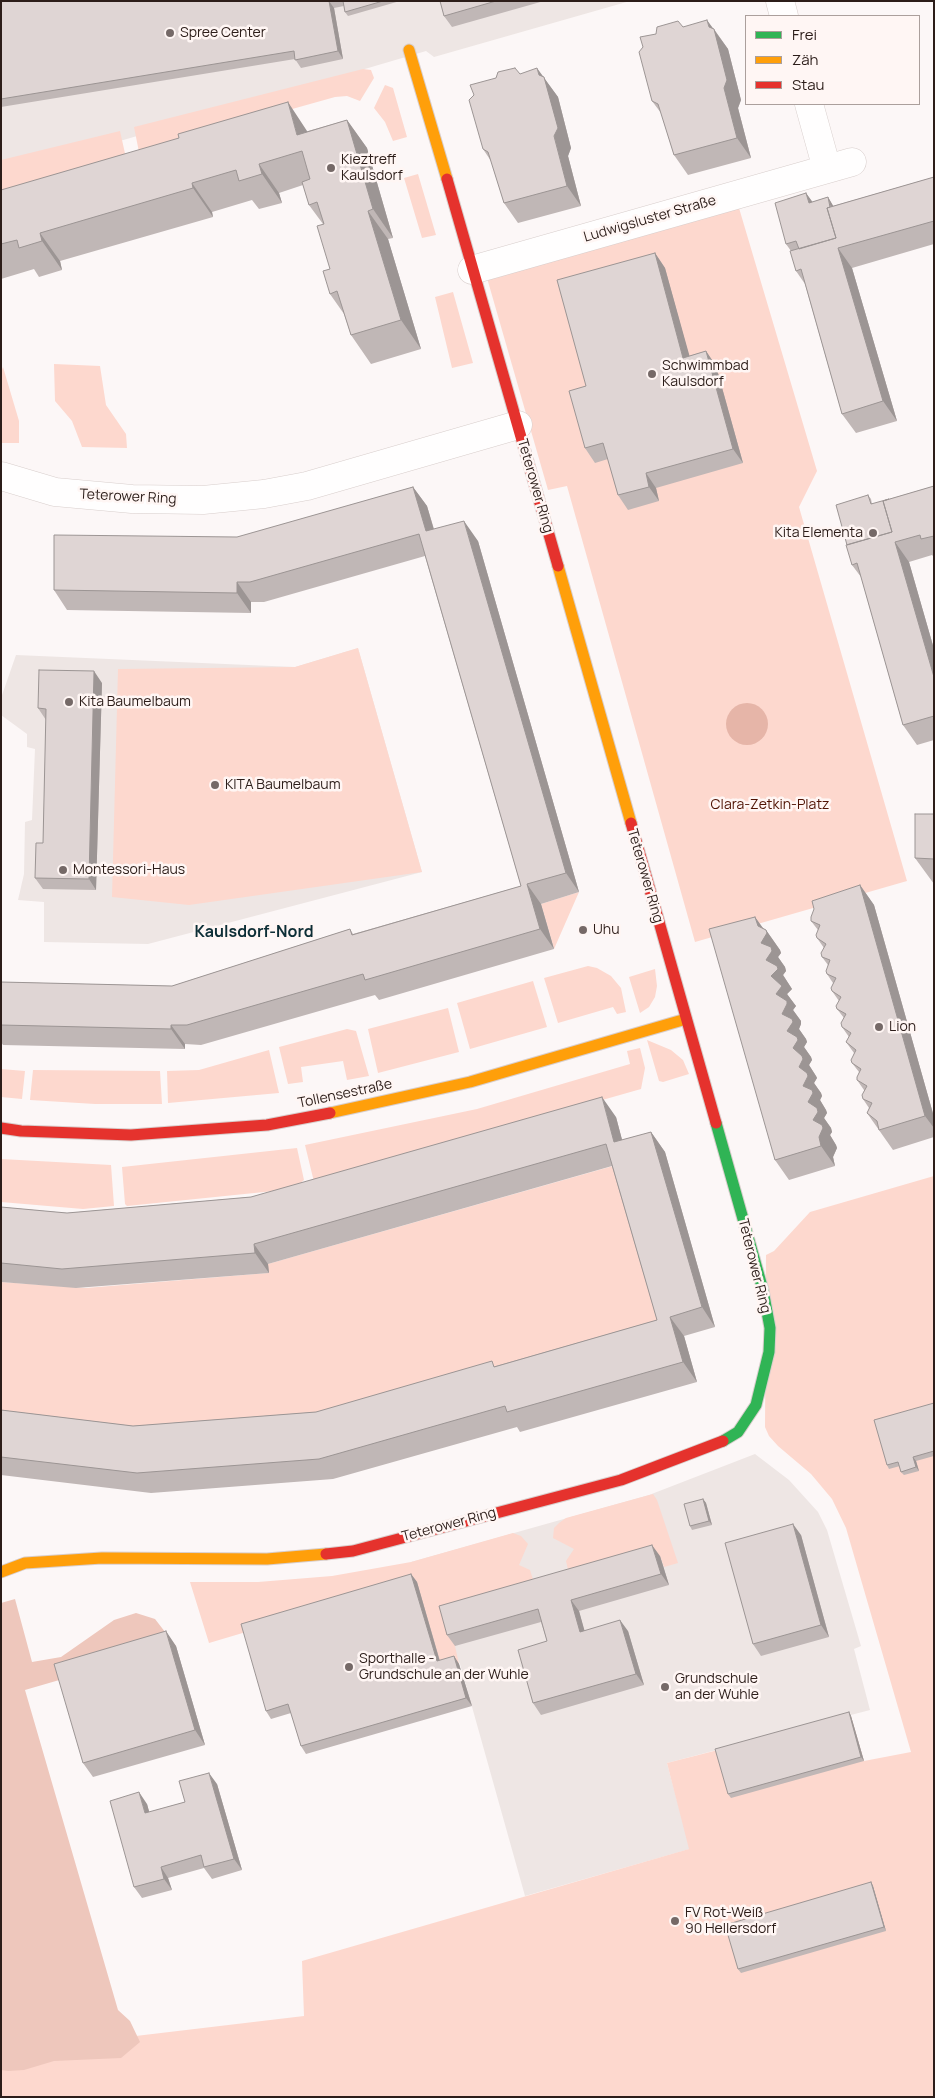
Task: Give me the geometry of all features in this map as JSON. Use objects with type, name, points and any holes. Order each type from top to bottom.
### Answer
[{"type":"street","points":[[780,1],[784,15]]},
{"type":"street","name":"Teterower Ring","points":[[1,1572],[25,1563],[102,1558],[267,1559],[352,1551],[621,1480],[720,1443],[738,1432],[756,1405],[769,1352],[770,1328],[763,1290],[518,426],[409,50]]},
{"type":"street","name":"Ludwigsluster Straße","points":[[472,270],[840,165],[810,105]]},
{"type":"street","name":"Teterower Ring","points":[[1,476],[55,492],[132,499],[204,500],[264,494],[307,486],[518,426]]},
{"type":"street","name":"Tollensestraße","points":[[1,1128],[21,1131],[132,1135],[267,1125],[298,1120],[470,1082],[686,1018]]},
{"type":"shaded area","points":[[1,1],[630,1],[434,57],[426,51],[1,176]]},
{"type":"shaded area","name":"KITA Baumelbaum","points":[[358,648],[422,872],[148,944],[44,942],[44,902],[18,900],[24,874],[25,822],[32,820],[35,749],[27,747],[27,734],[1,715],[1,698],[16,655],[295,667]]},
{"type":"shaded area","points":[[747,703],[762,709],[768,724],[762,739],[747,745],[732,739],[726,724],[732,709]]},
{"type":"shaded area","name":"Grundschule an der Wuhle","points":[[755,1454],[789,1480],[818,1512],[827,1530],[861,1646],[854,1649],[870,1710],[667,1763],[690,1849],[525,1896],[460,1664],[411,1562],[649,1495]]},
{"type":"shaded area","points":[[15,1599],[32,1662],[61,1657],[114,1620],[136,1613],[155,1619],[176,1646],[25,1690],[118,2010],[130,2021],[140,2042],[121,2058],[54,2061],[24,2070],[8,2071],[1,2070],[1,1603]]},
{"type":"green space","points":[[363,69],[371,70],[374,78],[360,101],[347,96],[335,97],[139,152],[134,127]]},
{"type":"green space","points":[[385,85],[393,88],[407,137],[393,141],[385,122],[374,108]]},
{"type":"green space","points":[[120,131],[126,158],[1,197],[1,160]]},
{"type":"green space","points":[[418,174],[436,235],[422,238],[404,178]]},
{"type":"green space","name":"Clara-Zetkin-Platz","points":[[739,208],[817,471],[799,507],[907,881],[695,942],[567,486],[548,490],[487,278]]},
{"type":"green space","points":[[453,292],[473,363],[452,368],[435,297]]},
{"type":"green space","points":[[54,364],[100,366],[106,405],[126,434],[127,448],[82,447],[72,421],[55,401]]},
{"type":"green space","points":[[3,367],[19,421],[19,443],[1,443],[1,372]]},
{"type":"green space","name":"KITA Baumelbaum","points":[[358,648],[422,872],[189,905],[112,897],[118,669],[295,667]]},
{"type":"green space","points":[[579,892],[554,949],[541,904]]},
{"type":"green space","points":[[588,966],[597,968],[611,976],[621,988],[626,1012],[617,1014],[613,1007],[558,1023],[544,978]]},
{"type":"green space","points":[[655,969],[657,986],[655,997],[649,1007],[640,1013],[629,977]]},
{"type":"green space","points":[[533,981],[547,1027],[470,1049],[457,1003]]},
{"type":"green space","points":[[448,1008],[459,1052],[378,1073],[368,1029]]},
{"type":"green space","points":[[347,1029],[356,1031],[369,1076],[347,1080],[343,1061],[301,1067],[303,1082],[288,1084],[279,1047]]},
{"type":"green space","points":[[647,1040],[671,1050],[683,1060],[689,1074],[663,1082],[659,1081]]},
{"type":"green space","points":[[640,1048],[645,1068],[641,1089],[314,1182],[305,1145],[477,1109],[630,1064],[627,1051]]},
{"type":"green space","points":[[269,1050],[279,1093],[168,1103],[167,1071],[199,1070]]},
{"type":"green space","points":[[1,1069],[25,1071],[22,1099],[1,1097]]},
{"type":"green space","points":[[33,1070],[160,1071],[162,1104],[95,1104],[30,1100]]},
{"type":"green space","points":[[297,1148],[304,1180],[297,1186],[274,1191],[127,1206],[125,1204],[122,1167]]},
{"type":"green space","points":[[1,1159],[111,1165],[114,1206],[83,1209],[1,1202]]},
{"type":"green space","points":[[620,1164],[671,1340],[330,1432],[1,1428],[1,1282],[86,1288],[268,1273],[268,1264]]},
{"type":"green space","name":"FV Rot-Weiß 90 Hellersdorf","points":[[934,1176],[934,2097],[1,2097],[1,2052],[304,2016],[302,1961],[689,1849],[667,1763],[851,1716],[864,1761],[911,1752],[846,1528],[832,1499],[811,1474],[778,1446],[769,1436],[765,1427],[766,1255],[774,1251],[810,1212]]},
{"type":"green space","points":[[653,1494],[657,1500],[678,1563],[664,1567],[660,1556],[571,1582],[566,1561],[574,1549],[553,1538],[554,1528],[566,1518]]},
{"type":"green space","points":[[513,1533],[521,1536],[528,1544],[519,1565],[530,1570],[537,1592],[455,1646],[459,1664],[442,1669],[246,1632],[209,1643],[190,1582],[258,1582],[332,1576],[411,1562]]},
{"type":"building","name":"Spree Center","points":[[1,1],[329,1],[338,51],[295,60],[294,51],[1,99]]},
{"type":"building","points":[[343,1],[383,1],[345,12]]},
{"type":"building","points":[[440,1],[496,1],[444,16]]},
{"type":"building","points":[[707,20],[709,27],[714,29],[727,80],[724,88],[737,138],[674,155],[658,104],[652,101],[639,52],[643,47],[640,37],[656,34],[657,27],[678,21],[683,27]]},
{"type":"building","points":[[515,68],[520,74],[537,68],[539,75],[544,77],[558,128],[554,136],[567,186],[504,203],[488,152],[483,149],[469,100],[474,95],[470,85],[496,78],[498,72]]},
{"type":"building","points":[[288,102],[297,135],[347,120],[373,209],[368,211],[401,320],[351,335],[337,291],[330,294],[323,271],[330,269],[317,226],[324,224],[317,202],[309,205],[302,182],[310,179],[302,151],[259,164],[262,174],[239,181],[236,170],[192,183],[193,188],[40,233],[42,241],[19,248],[17,240],[1,244],[1,190],[179,138],[178,134]]},
{"type":"building","points":[[934,177],[934,221],[838,248],[883,401],[842,414],[801,269],[796,271],[790,251],[836,238],[827,208]]},
{"type":"building","points":[[806,193],[809,203],[828,197],[830,207],[827,208],[836,238],[799,249],[796,241],[786,244],[775,203]]},
{"type":"building","points":[[655,253],[683,358],[706,351],[733,449],[646,473],[649,487],[618,495],[603,443],[585,448],[569,391],[586,386],[557,280]]},
{"type":"building","points":[[934,486],[934,536],[921,539],[920,535],[895,542],[934,677],[934,716],[903,725],[857,563],[852,565],[846,545],[892,532],[883,501]]},
{"type":"building","points":[[413,487],[426,531],[464,521],[566,873],[527,884],[540,929],[365,980],[363,974],[187,1025],[171,1025],[171,1029],[1,1025],[1,982],[172,986],[350,929],[352,935],[521,886],[419,534],[250,582],[237,582],[237,593],[54,590],[54,535],[237,537]]},
{"type":"building","points":[[868,495],[871,504],[889,499],[883,501],[892,532],[847,545],[836,505]]},
{"type":"building","points":[[39,670],[94,671],[89,879],[35,878],[36,843],[43,843],[46,709],[38,708]]},
{"type":"building","points":[[915,814],[934,814],[934,859],[915,858]]},
{"type":"building","name":"Lion","points":[[860,885],[925,1116],[879,1130],[877,1121],[867,1113],[872,1103],[863,1099],[862,1095],[867,1086],[857,1080],[861,1069],[852,1063],[851,1060],[856,1050],[846,1042],[851,1033],[842,1027],[841,1023],[846,1014],[837,1009],[836,1006],[841,997],[832,991],[831,988],[836,978],[827,974],[826,971],[830,960],[822,957],[821,953],[826,944],[817,938],[816,935],[820,925],[811,921],[814,909],[812,901]]},
{"type":"building","points":[[755,917],[758,926],[766,930],[767,933],[761,943],[771,947],[772,951],[766,960],[777,966],[778,969],[771,976],[782,986],[776,994],[787,1001],[782,1014],[792,1019],[793,1022],[787,1031],[797,1037],[798,1040],[793,1048],[802,1056],[803,1059],[799,1067],[808,1076],[803,1086],[812,1090],[813,1093],[808,1102],[817,1108],[818,1112],[813,1120],[822,1125],[823,1128],[819,1137],[821,1146],[775,1160],[709,929]]},
{"type":"building","points":[[602,1097],[614,1142],[651,1132],[702,1307],[670,1317],[683,1362],[507,1412],[505,1406],[319,1459],[137,1473],[1,1457],[1,1410],[133,1426],[316,1412],[492,1361],[494,1367],[657,1320],[606,1144],[254,1244],[255,1253],[62,1269],[1,1263],[1,1207],[67,1213],[251,1197]]},
{"type":"building","points":[[934,1403],[934,1451],[913,1457],[916,1467],[901,1472],[898,1462],[887,1465],[874,1420]]},
{"type":"building","points":[[703,1499],[709,1521],[690,1526],[684,1504]]},
{"type":"building","points":[[793,1524],[821,1625],[753,1644],[725,1543]]},
{"type":"building","points":[[652,1545],[661,1574],[571,1600],[580,1632],[620,1620],[636,1674],[533,1703],[518,1650],[547,1641],[538,1609],[447,1635],[439,1606]]},
{"type":"building","name":"Sporthalle - Grundschule an der Wuhle","points":[[411,1574],[437,1661],[454,1656],[466,1698],[301,1746],[288,1704],[266,1711],[241,1624]]},
{"type":"building","points":[[166,1631],[195,1730],[83,1763],[54,1664]]},
{"type":"building","points":[[849,1712],[861,1757],[728,1794],[715,1749]]},
{"type":"building","points":[[209,1773],[234,1859],[204,1867],[201,1855],[161,1867],[164,1879],[134,1887],[110,1801],[139,1792],[145,1813],[185,1802],[179,1781]]},
{"type":"building","points":[[871,1882],[884,1927],[738,1969],[725,1925]]},
{"type":"traffic: fast","points":[[716,1123],[763,1290],[770,1328],[769,1352],[756,1405],[738,1432],[723,1441]]},
{"type":"traffic: slow","points":[[409,50],[447,179]]},
{"type":"traffic: slow","points":[[558,566],[631,823]]},
{"type":"traffic: slow","points":[[330,1113],[470,1082],[686,1019]]},
{"type":"traffic: slow","points":[[1,1572],[25,1563],[102,1558],[267,1559],[326,1554]]},
{"type":"traffic: jam","points":[[447,179],[558,566]]},
{"type":"traffic: jam","points":[[631,823],[716,1123]]},
{"type":"traffic: jam","points":[[1,1128],[21,1131],[131,1135],[267,1125],[330,1113]]},
{"type":"traffic: jam","points":[[326,1554],[353,1551],[621,1480],[723,1441]]},
{"type":"place","name":"Spree Center","points":[[170,33]]},
{"type":"place","name":"Kieztreff Kaulsdorf","points":[[331,168]]},
{"type":"place","name":"Schwimmbad Kaulsdorf","points":[[652,374]]},
{"type":"place","name":"Kita Elementa","points":[[873,533]]},
{"type":"place","name":"Kita Baumelbaum","points":[[69,702]]},
{"type":"place","name":"KITA Baumelbaum","points":[[215,785]]},
{"type":"place","name":"Montessori-Haus","points":[[63,870]]},
{"type":"place","name":"Uhu","points":[[583,930]]},
{"type":"place","name":"Lion","points":[[879,1027]]},
{"type":"place","name":"Sporthalle - Grundschule an der Wuhle","points":[[349,1667]]},
{"type":"place","name":"Grundschule an der Wuhle","points":[[665,1687]]},
{"type":"place","name":"FV Rot-Weiß 90 Hellersdorf","points":[[675,1921]]},
{"type":"district","name":"Kaulsdorf-Nord","points":[[254,933]]}]
